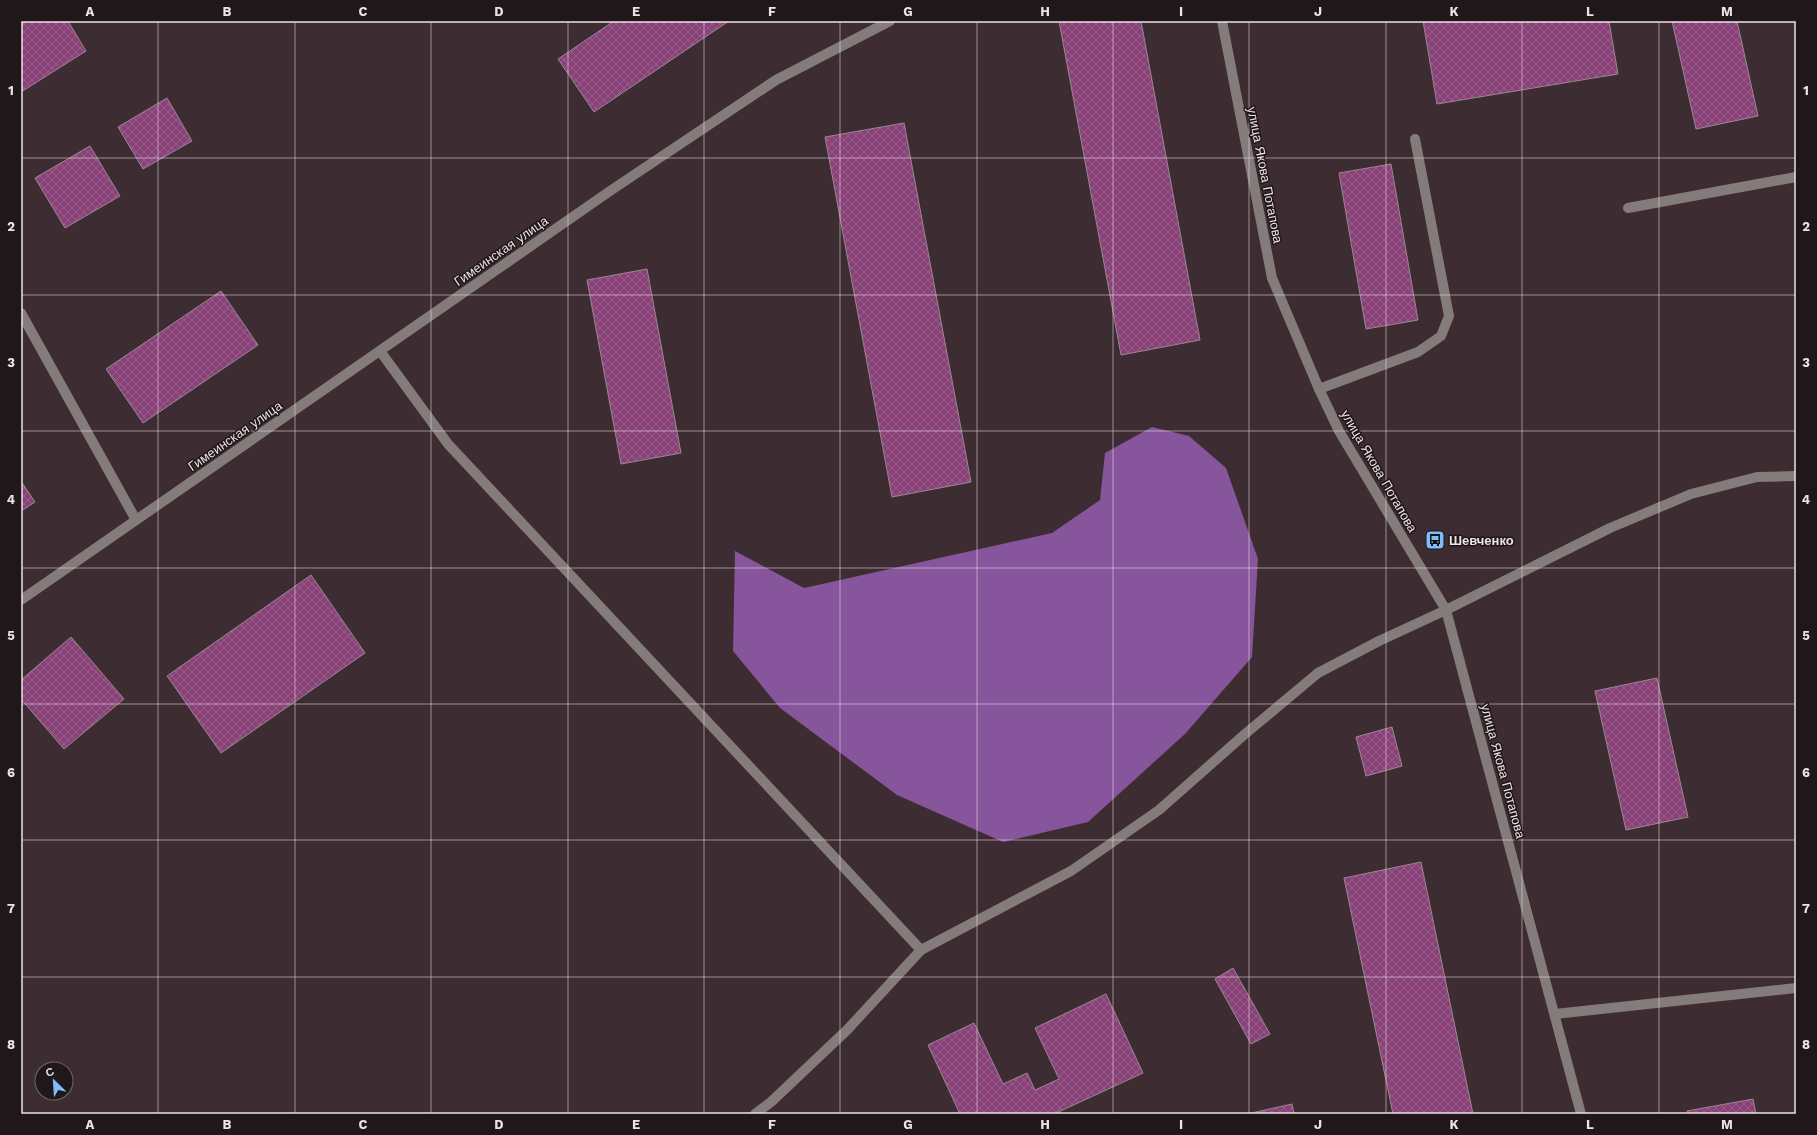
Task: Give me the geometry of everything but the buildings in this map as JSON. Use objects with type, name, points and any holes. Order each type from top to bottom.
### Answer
[{"type":"street","name":"Гимеинская улица","points":[[21,600],[610,191],[776,80],[890,21]]},
{"type":"street","name":"улица Якова Потапова","points":[[1222,21],[1272,278],[1319,389],[1340,431],[1446,610],[1581,1114]]},
{"type":"street","points":[[1319,389],[1418,352],[1441,336],[1449,316],[1415,139]]},
{"type":"street","points":[[1628,208],[1796,177]]},
{"type":"street","points":[[21,313],[136,520]]},
{"type":"street","points":[[380,351],[448,444],[921,950]]},
{"type":"street","points":[[755,1114],[771,1102],[847,1030],[921,950],[1070,871],[1147,819],[1318,673],[1379,641],[1446,610],[1610,528],[1691,494],[1757,477],[1796,476]]},
{"type":"street","points":[[1554,1014],[1796,988]]},
{"type":"shaded area","points":[[1152,427],[1189,436],[1226,468],[1258,559],[1252,657],[1185,734],[1088,822],[1003,842],[897,795],[780,708],[733,651],[735,551],[804,588],[1052,533],[1100,500],[1105,453]]},
{"type":"place","name":"Шевченко","points":[[1435,540]]}]
